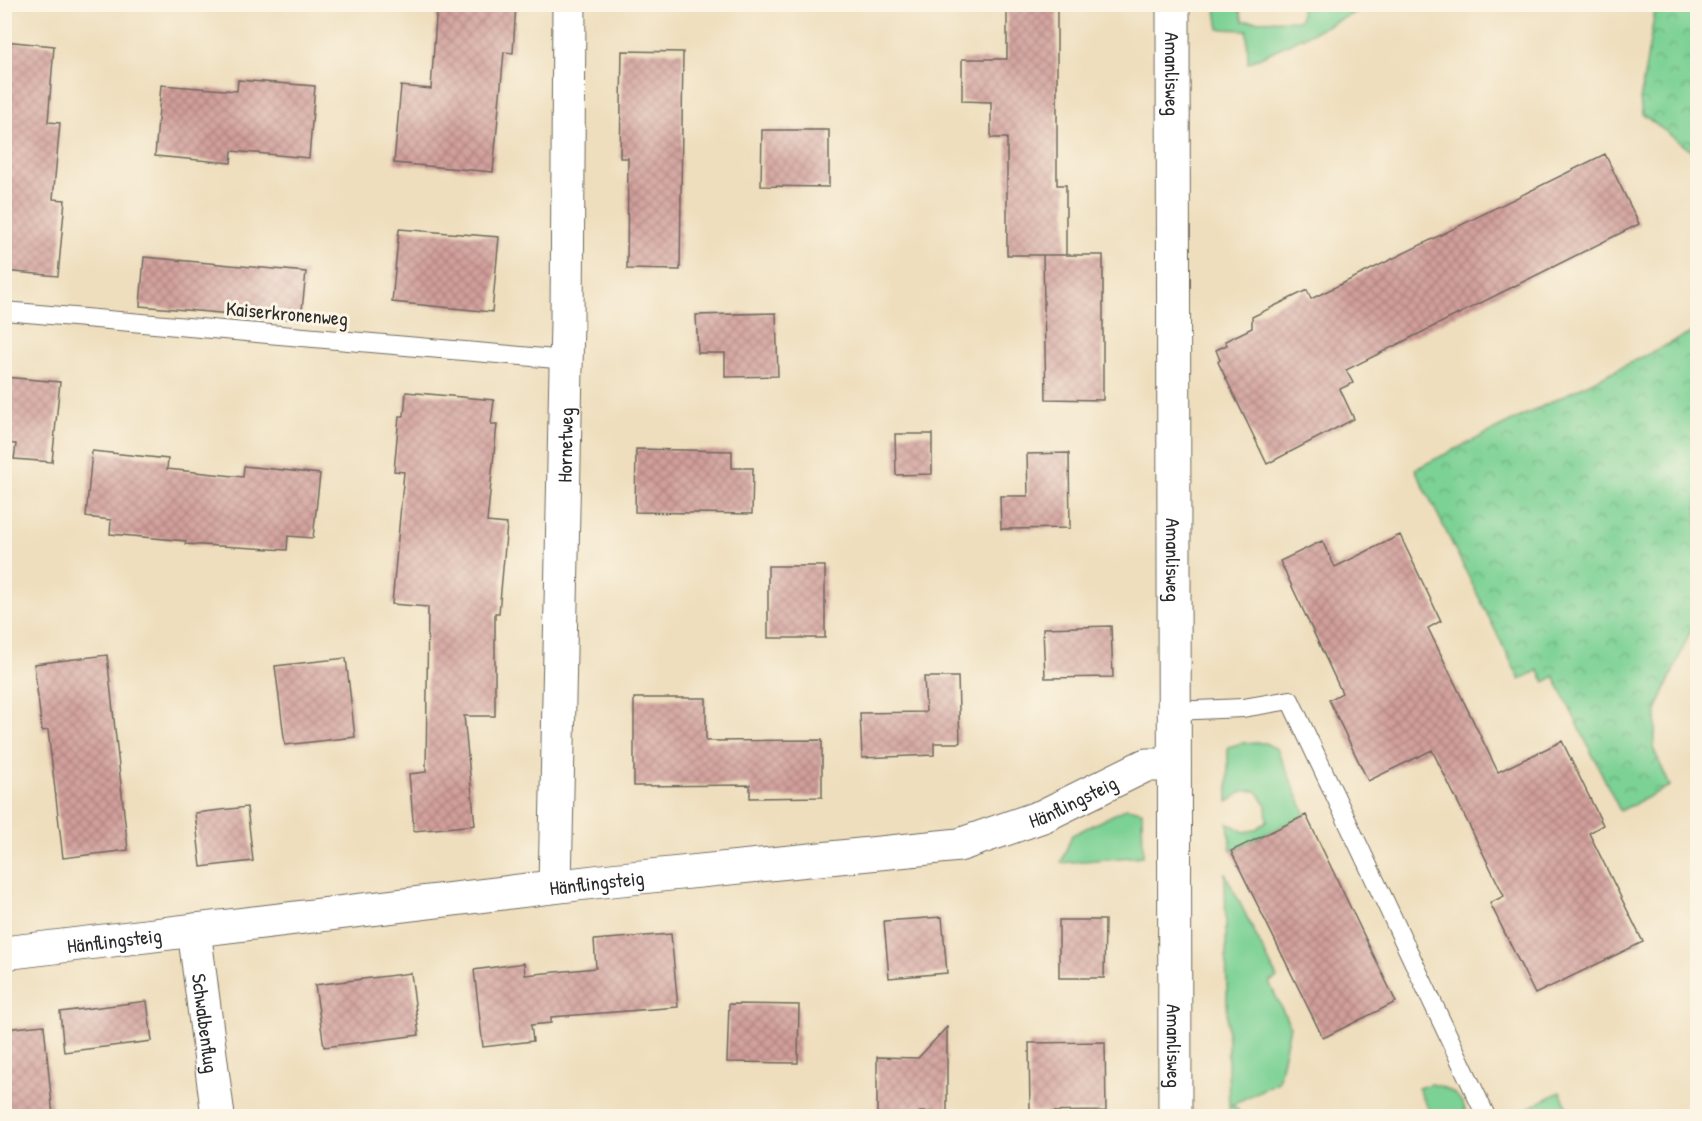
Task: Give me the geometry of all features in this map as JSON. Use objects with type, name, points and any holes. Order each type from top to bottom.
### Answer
[{"type":"street","name":"Hornetweg","points":[[555,886],[567,360],[569,4]]},
{"type":"street","name":"Amanlisweg","points":[[1173,4],[1175,1116]]},
{"type":"street","name":"Hänflingsteig","points":[[4,953],[555,886],[959,845],[1043,816],[1146,765],[1174,765]]},
{"type":"street","name":"Schwalbenflug","points":[[194,930],[218,1116]]},
{"type":"lane","name":"Kaiserkronenweg","points":[[4,311],[567,360]]},
{"type":"lane","points":[[1173,711],[1243,708],[1290,700],[1486,1116]]},
{"type":"green space","points":[[1220,4],[1238,5],[1243,21],[1300,20],[1302,5],[1371,5],[1248,63],[1247,30],[1219,29],[1216,10]]},
{"type":"green space","points":[[1656,5],[1697,5],[1697,155],[1642,114],[1640,100]]},
{"type":"green space","points":[[1697,330],[1697,616],[1657,708],[1654,750],[1670,786],[1620,811],[1554,676],[1545,682],[1538,670],[1520,680],[1415,469]]},
{"type":"green space","points":[[1242,743],[1265,743],[1277,749],[1306,815],[1231,851],[1228,823],[1244,832],[1255,830],[1267,821],[1266,805],[1257,791],[1243,791],[1228,802],[1228,747]]},
{"type":"green space","points":[[1127,808],[1142,811],[1143,856],[1061,863],[1072,835]]},
{"type":"green space","points":[[1225,873],[1277,978],[1269,982],[1290,1026],[1278,1082],[1231,1105],[1238,1109],[1238,1116],[1229,1116]]},
{"type":"green space","points":[[1431,1084],[1449,1090],[1459,1098],[1466,1116],[1415,1116],[1429,1110],[1418,1088]]},
{"type":"green space","points":[[1560,1092],[1572,1116],[1533,1116],[1528,1108]]},
{"type":"building","points":[[437,4],[516,4],[513,53],[504,52],[493,172],[394,163],[401,86],[431,89]]},
{"type":"building","points":[[1007,4],[1057,4],[1057,185],[1066,185],[1066,255],[1007,255],[1007,138],[991,138],[991,102],[962,101],[962,59],[1007,59]]},
{"type":"building","points":[[4,41],[54,46],[48,122],[60,123],[53,199],[65,200],[58,276],[4,271]]},
{"type":"building","points":[[622,51],[683,52],[680,270],[627,269],[628,158],[620,158]]},
{"type":"building","points":[[238,80],[315,86],[309,158],[232,151],[231,163],[155,156],[161,85],[237,91]]},
{"type":"building","points":[[762,130],[829,130],[829,187],[761,186]]},
{"type":"building","points":[[1605,154],[1639,224],[1346,370],[1353,383],[1340,389],[1354,419],[1267,464],[1218,362],[1220,360],[1216,350],[1227,345],[1225,341],[1252,328],[1252,317],[1307,290],[1311,299]]},
{"type":"building","points":[[399,229],[499,237],[492,312],[392,302]]},
{"type":"building","points":[[1043,255],[1103,255],[1103,400],[1046,399]]},
{"type":"building","points":[[144,257],[306,272],[301,320],[140,306]]},
{"type":"building","points":[[776,313],[778,376],[725,377],[725,353],[698,353],[696,315]]},
{"type":"building","points":[[4,377],[60,382],[52,462],[14,459],[16,444],[4,443]]},
{"type":"building","points":[[406,392],[494,400],[491,424],[497,424],[487,522],[507,524],[499,613],[495,613],[495,716],[464,716],[475,825],[414,831],[409,774],[426,772],[428,607],[392,604],[404,472],[394,471],[399,416],[404,416]]},
{"type":"building","points":[[895,434],[932,434],[932,474],[896,475]]},
{"type":"building","points":[[636,449],[732,451],[732,468],[753,468],[752,514],[635,512]]},
{"type":"building","points":[[92,451],[168,459],[167,469],[243,477],[244,466],[320,474],[313,538],[288,536],[287,550],[185,544],[186,541],[110,534],[111,520],[86,517]]},
{"type":"building","points":[[1069,453],[1070,528],[1001,529],[1000,496],[1028,496],[1027,454]]},
{"type":"building","points":[[1400,535],[1441,621],[1428,628],[1498,772],[1562,741],[1603,825],[1589,833],[1643,942],[1535,994],[1490,903],[1504,896],[1432,750],[1368,781],[1329,700],[1342,693],[1280,561],[1322,541],[1335,567]]},
{"type":"building","points":[[768,566],[825,566],[825,638],[768,638]]},
{"type":"building","points":[[1111,626],[1113,677],[1045,678],[1043,628]]},
{"type":"building","points":[[107,655],[128,850],[63,858],[48,730],[42,731],[34,664]]},
{"type":"building","points":[[346,658],[355,737],[285,745],[275,666]]},
{"type":"building","points":[[924,677],[958,677],[960,743],[934,743],[934,755],[862,758],[860,713],[926,712]]},
{"type":"building","points":[[634,698],[706,698],[706,741],[822,740],[822,797],[750,798],[750,785],[634,786]]},
{"type":"building","points":[[247,807],[253,861],[201,867],[195,813]]},
{"type":"building","points":[[1306,815],[1396,1002],[1323,1038],[1231,851]]},
{"type":"building","points":[[942,917],[947,973],[889,978],[884,921]]},
{"type":"building","points":[[1059,920],[1105,920],[1104,978],[1059,978]]},
{"type":"building","points":[[671,934],[678,1007],[551,1017],[551,1023],[531,1025],[533,1041],[483,1047],[474,970],[524,963],[525,975],[596,968],[594,940]]},
{"type":"building","points":[[411,973],[419,1035],[324,1047],[315,985]]},
{"type":"building","points":[[147,1001],[152,1041],[64,1052],[60,1012]]},
{"type":"building","points":[[729,1004],[799,1005],[798,1063],[727,1062]]},
{"type":"building","points":[[44,1025],[53,1116],[4,1116],[4,1029]]},
{"type":"building","points":[[947,1027],[947,1112],[920,1112],[915,1116],[877,1116],[877,1057],[918,1058]]},
{"type":"building","points":[[1105,1042],[1106,1111],[1030,1112],[1029,1043]]}]
